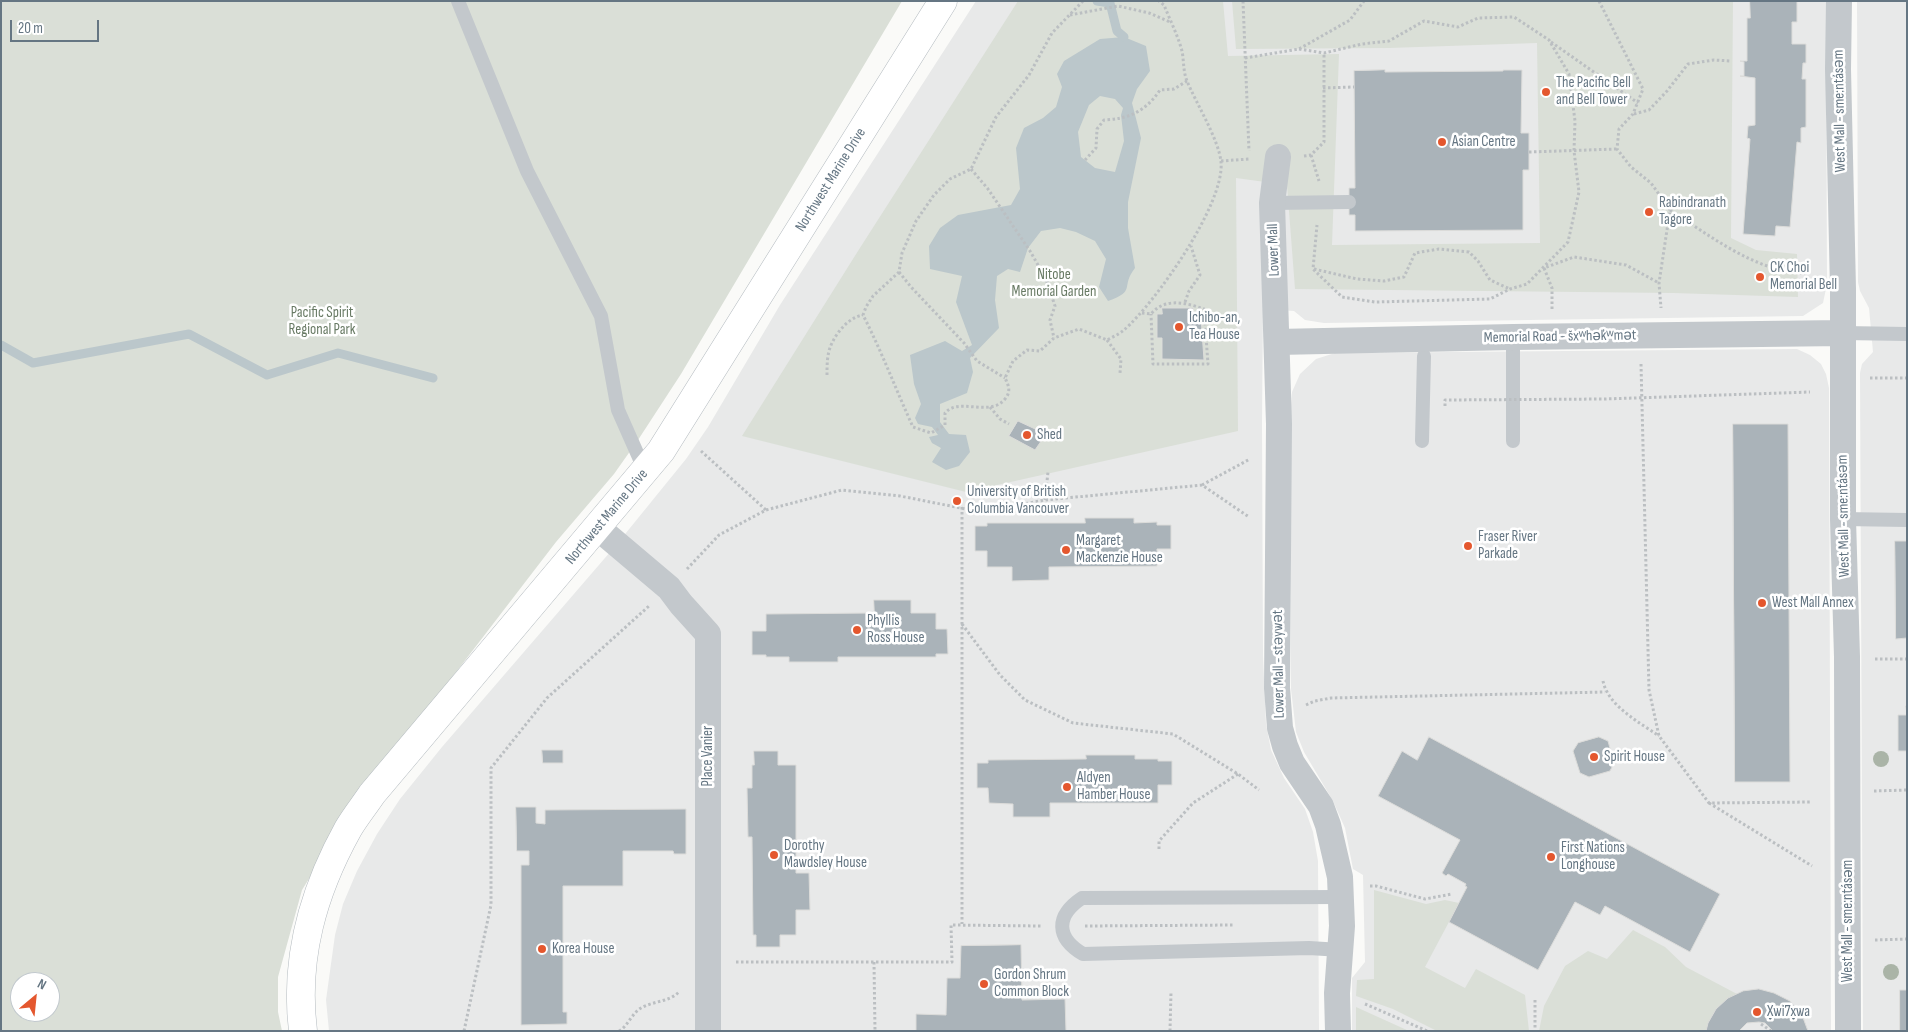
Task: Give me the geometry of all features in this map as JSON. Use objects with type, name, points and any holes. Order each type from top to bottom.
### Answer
[{"type":"street","name":"Northwest Marine Drive","points":[[303,1031],[300,992],[304,948],[310,916],[321,886],[349,828],[372,794],[661,451],[944,1]]},
{"type":"street","name":"West Mall - sme:ntásəm","points":[[1839,1],[1838,69],[1843,333],[1843,519],[1847,666],[1848,1031]]},
{"type":"street","name":"Lower Mall","points":[[1277,342],[1272,203],[1278,157]]},
{"type":"street","name":"Memorial Road - šxʷhək̓ʷmət","points":[[1277,342],[1425,348],[1513,337],[1843,333]]},
{"type":"street","name":"Lower Mall - stəywət","points":[[1277,342],[1279,424],[1277,688],[1280,728],[1292,763],[1321,806],[1328,825],[1340,877],[1342,897],[1341,950],[1337,993],[1338,1031]]},
{"type":"street","name":"Place Vanier","points":[[598,528],[669,588],[708,634],[708,1031]]},
{"type":"lane","points":[[458,1],[527,171],[601,316],[618,410],[645,471]]},
{"type":"lane","points":[[1272,203],[1349,202]]},
{"type":"lane","points":[[1843,333],[1907,334]]},
{"type":"lane","points":[[1513,337],[1513,441]]},
{"type":"lane","points":[[1422,441],[1425,348]]},
{"type":"lane","points":[[1843,519],[1907,520]]},
{"type":"lane","points":[[1341,950],[1309,948],[1083,954],[1071,946],[1064,937],[1062,927],[1065,914],[1071,905],[1082,898],[1342,897]]},
{"type":"path","points":[[899,272],[964,343],[977,361],[1004,378],[1009,386],[1009,394],[1001,404],[990,407],[952,408],[945,413],[946,425],[931,433],[913,427],[896,390],[882,352],[863,315],[873,296],[899,272],[902,253],[916,220],[934,195],[950,179],[971,169],[996,117],[1029,75],[1052,33],[1083,1]]},
{"type":"path","points":[[1107,340],[1122,332],[1141,312],[1191,245],[1217,192],[1221,161],[1213,136],[1187,81],[1182,66],[1182,52],[1171,23],[1164,5],[1159,1]]},
{"type":"path","points":[[1243,1],[1249,159]]},
{"type":"path","points":[[1245,58],[1299,48],[1350,20],[1364,1]]},
{"type":"path","points":[[1599,1],[1643,89],[1633,114],[1619,129],[1617,149],[1631,167],[1650,183],[1670,210],[1758,264],[1805,273]]},
{"type":"path","points":[[1070,15],[1118,6],[1149,13],[1171,23]]},
{"type":"path","points":[[1299,48],[1324,53],[1362,44],[1389,41],[1424,22],[1458,27],[1478,18],[1514,17],[1638,103]]},
{"type":"path","points":[[1313,269],[1342,297],[1375,302],[1490,299],[1510,289],[1527,284],[1544,268],[1568,242],[1578,192],[1574,151],[1575,120],[1569,74],[1549,40]]},
{"type":"path","points":[[1221,161],[1311,155],[1324,142],[1324,53]]},
{"type":"path","points":[[1633,114],[1649,110],[1688,64],[1714,60],[1731,60]]},
{"type":"path","points":[[1084,160],[1096,148],[1097,129],[1104,120],[1120,119],[1137,112],[1151,103],[1160,90],[1174,89],[1187,81]]},
{"type":"path","points":[[1323,88],[1354,87]]},
{"type":"path","points":[[1529,152],[1617,149]]},
{"type":"path","points":[[1311,155],[1317,169],[1320,202],[1313,269]]},
{"type":"path","points":[[971,169],[1030,251],[1046,279],[1055,306],[1050,320],[1054,338]]},
{"type":"path","points":[[1661,313],[1659,283],[1670,210]]},
{"type":"path","points":[[1185,302],[1200,275],[1191,245]]},
{"type":"path","points":[[1313,269],[1357,279],[1384,281],[1404,277],[1415,253],[1439,249],[1470,252],[1490,280],[1510,289]]},
{"type":"path","points":[[1544,268],[1574,257],[1626,265],[1659,283]]},
{"type":"path","points":[[1544,268],[1552,288],[1552,314]]},
{"type":"path","points":[[1185,302],[1204,309],[1208,364],[1153,364],[1151,314],[1157,307],[1185,302]]},
{"type":"path","points":[[1141,312],[1151,314]]},
{"type":"path","points":[[827,375],[829,350],[835,337],[846,324],[863,315]]},
{"type":"path","points":[[1004,378],[1013,361],[1027,350],[1040,351],[1054,338],[1079,329],[1107,340],[1121,359],[1120,373]]},
{"type":"path","points":[[1640,362],[1649,690],[1659,736]]},
{"type":"path","points":[[1864,378],[1907,378]]},
{"type":"path","points":[[1444,406],[1445,400],[1605,399],[1810,392]]},
{"type":"path","points":[[990,407],[1000,419],[1010,424]]},
{"type":"path","points":[[702,451],[766,510]]},
{"type":"path","points":[[464,1031],[491,905],[491,768],[547,698],[669,588],[719,536],[766,510],[842,490],[900,496],[981,512],[1045,500],[1202,485],[1250,459]]},
{"type":"path","points":[[1045,500],[1048,472]]},
{"type":"path","points":[[1202,485],[1252,519]]},
{"type":"path","points":[[962,507],[962,924]]},
{"type":"path","points":[[962,624],[1000,675],[1025,700],[1073,723],[1173,734],[1238,774],[1259,790]]},
{"type":"path","points":[[1873,659],[1907,659]]},
{"type":"path","points":[[1603,681],[1605,692],[1626,713],[1659,736],[1709,803],[1812,866]]},
{"type":"path","points":[[1301,708],[1315,701],[1331,698],[1605,692]]},
{"type":"path","points":[[1159,849],[1158,841],[1193,803],[1238,774]]},
{"type":"path","points":[[1866,791],[1907,790]]},
{"type":"path","points":[[1709,803],[1811,802]]},
{"type":"path","points":[[1370,886],[1425,899],[1452,894]]},
{"type":"path","points":[[708,962],[952,962],[952,925],[962,924],[1062,927],[1240,925]]},
{"type":"path","points":[[1867,940],[1907,939]]},
{"type":"path","points":[[874,962],[875,1031]]},
{"type":"path","points":[[619,1031],[624,1028],[640,1008],[674,997],[680,991]]},
{"type":"path","points":[[1170,1031],[1171,992]]},
{"type":"path","points":[[1535,1000],[1535,1031]]},
{"type":"path","points":[[1359,1001],[1426,1031]]},
{"type":"path","points":[[1761,1024],[1771,1031]]},
{"type":"shaded area","name":"University of British Columbia Vancouver","points":[[976,1],[1826,1],[1827,284],[1823,303],[1803,316],[1324,323],[1305,320],[1294,311],[1263,309],[1263,655],[1266,724],[1271,750],[1284,778],[1305,809],[1313,832],[1318,861],[1319,1031],[329,1031],[326,1000],[335,935],[343,904],[357,871],[377,834],[400,799],[442,747],[617,544],[686,459],[708,427],[780,305]]},
{"type":"shaded area","points":[[1857,1],[1907,1],[1907,1031],[1863,1031],[1860,373],[1862,364],[1873,352],[1869,308],[1860,291],[1858,282]]},
{"type":"shaded area","points":[[1124,37],[1146,46],[1150,71],[1137,89],[1132,103],[1141,138],[1128,202],[1128,228],[1135,268],[1125,291],[1108,301],[1099,287],[1106,259],[1095,241],[1076,232],[1060,228],[1041,231],[1028,248],[1020,272],[1008,269],[997,276],[995,300],[999,328],[970,358],[973,372],[967,393],[940,404],[940,422],[949,434],[966,435],[970,452],[959,466],[946,470],[932,462],[941,448],[932,443],[929,437],[938,435],[932,427],[918,424],[915,418],[921,404],[914,384],[910,355],[945,341],[962,351],[972,345],[956,302],[962,276],[930,269],[929,246],[940,228],[958,215],[1011,205],[1020,189],[1016,148],[1024,128],[1043,118],[1056,107],[1062,87],[1057,74],[1064,61],[1100,39]],"holes":[[[1100,96],[1115,99],[1123,108],[1121,115],[1124,141],[1115,172],[1095,168],[1081,157],[1078,132],[1089,105]]]},
{"type":"shaded area","points":[[1797,349],[1810,355],[1821,364],[1826,374],[1829,388],[1831,1031],[1352,1031],[1352,978],[1365,962],[1363,875],[1353,869],[1345,828],[1333,801],[1304,752],[1296,732],[1291,689],[1291,405],[1292,392],[1300,374],[1316,359],[1335,353]]},
{"type":"green space","name":"Pacific Spirit Regional Park","points":[[1,1],[902,1],[681,374],[638,440],[614,474],[556,542],[357,801],[302,890],[278,977],[278,1012],[282,1031],[1,1031]]},
{"type":"green space","name":"Nitobe Memorial Garden","points":[[1018,1],[1223,1],[1228,56],[1339,54],[1332,245],[1540,243],[1537,43],[1389,48],[1236,49],[1232,1],[1733,1],[1731,238],[1756,250],[1797,254],[1798,297],[1673,293],[1295,289],[1287,185],[1236,178],[1238,431],[966,492],[742,436]]},
{"type":"green space","points":[[1374,890],[1426,904],[1445,900],[1459,903],[1425,967],[1465,988],[1476,969],[1525,995],[1529,1031],[1437,1031],[1393,1009],[1356,996],[1357,980],[1374,979]]},
{"type":"green space","points":[[1633,930],[1665,947],[1686,967],[1737,994],[1717,1008],[1710,1019],[1706,1031],[1539,1031],[1544,1006],[1565,966],[1588,951],[1607,959]]},
{"type":"green space","points":[[1356,1007],[1409,1031],[1356,1031]]},
{"type":"building","points":[[1750,1],[1797,1],[1797,22],[1792,22],[1792,44],[1806,44],[1806,63],[1803,63],[1802,79],[1806,79],[1806,127],[1801,128],[1801,143],[1797,142],[1790,227],[1776,226],[1775,236],[1743,234],[1750,139],[1747,138],[1748,126],[1755,125],[1755,78],[1740,76],[1744,76],[1744,62],[1740,61],[1747,61],[1747,18],[1750,18]]},
{"type":"building","name":"Asian Centre","points":[[1385,70],[1385,72],[1522,70],[1521,133],[1529,133],[1529,170],[1523,170],[1523,230],[1355,231],[1355,215],[1349,215],[1349,188],[1355,188],[1354,71]]},
{"type":"building","name":"Ichibo-an, Tea House","points":[[1162,308],[1193,308],[1193,317],[1201,317],[1204,360],[1162,359],[1162,338],[1157,338],[1157,314],[1162,314]]},
{"type":"building","name":"Shed","points":[[1018,421],[1046,434],[1035,450],[1009,436]]},
{"type":"building","name":"West Mall Annex","points":[[1733,424],[1788,424],[1790,782],[1735,782]]},
{"type":"building","name":"Margaret Mackenzie House","points":[[1085,518],[1134,518],[1134,523],[1157,522],[1157,525],[1171,525],[1171,549],[1157,549],[1157,566],[1049,567],[1049,580],[1012,581],[1012,567],[987,567],[987,551],[975,551],[975,526],[987,526],[987,523],[1085,523]]},
{"type":"building","points":[[1895,541],[1907,541],[1907,638],[1896,639]]},
{"type":"building","name":"Phyllis Ross House","points":[[874,600],[911,600],[911,613],[936,613],[936,629],[947,629],[948,654],[936,654],[936,657],[838,657],[838,662],[789,662],[789,657],[752,655],[752,631],[766,631],[766,614],[874,613]]},
{"type":"building","points":[[1898,715],[1907,715],[1907,751],[1898,751]]},
{"type":"building","name":"First Nations Longhouse","points":[[1429,737],[1720,894],[1690,952],[1605,906],[1600,915],[1575,902],[1538,970],[1449,922],[1467,887],[1465,886],[1466,884],[1448,874],[1446,876],[1442,873],[1460,840],[1378,796],[1402,751],[1417,760]]},
{"type":"building","name":"Spirit House","points":[[1599,737],[1608,741],[1614,763],[1610,771],[1589,777],[1580,773],[1573,751],[1578,743]]},
{"type":"building","points":[[542,750],[563,750],[563,763],[543,763]]},
{"type":"building","name":"Dorothy Mawdsley House","points":[[754,751],[778,751],[778,765],[796,765],[796,873],[809,873],[810,910],[796,910],[796,935],[780,935],[780,947],[756,947],[756,935],[753,935],[752,837],[748,837],[747,788],[752,788]]},
{"type":"building","name":"Aldyen Hamber House","points":[[1086,755],[1135,755],[1135,759],[1172,761],[1172,785],[1158,785],[1158,803],[1050,803],[1050,817],[1013,817],[1013,804],[989,803],[988,788],[977,788],[977,763],[988,763],[988,760],[1086,759]]},
{"type":"building","name":"Korea House","points":[[516,807],[536,807],[536,823],[545,824],[545,810],[686,809],[686,854],[674,854],[673,851],[623,851],[623,886],[563,886],[563,1012],[567,1012],[567,1024],[521,1025],[521,865],[529,865],[529,851],[517,851]]},
{"type":"building","name":"Gordon Shrum Common Block","points":[[1021,945],[1022,1000],[1065,999],[1066,1031],[916,1031],[916,1014],[946,1015],[947,978],[960,978],[961,946]]},
{"type":"building","name":"X̱wi7x̱wa","points":[[1759,989],[1774,993],[1790,1001],[1802,1015],[1808,1031],[1773,1031],[1765,1023],[1759,1022],[1747,1023],[1739,1031],[1706,1031],[1716,1009],[1728,998],[1743,991]]},
{"type":"building","points":[[1900,990],[1907,990],[1907,1031],[1900,1031]]},
{"type":"waterway","points":[[1097,1],[1110,3],[1117,31],[1124,37]]},
{"type":"waterway","points":[[1,345],[33,363],[189,334],[267,375],[338,353],[433,378]]},
{"type":"place","name":"The Pacific Bell and Bell Tower","points":[[1546,92]]},
{"type":"place","name":"Asian Centre","points":[[1442,142]]},
{"type":"place","name":"Rabindranath Tagore","points":[[1649,212]]},
{"type":"place","name":"CK Choi Memorial Bell","points":[[1760,277]]},
{"type":"place","name":"Ichibo-an, Tea House","points":[[1179,327]]},
{"type":"place","name":"Shed","points":[[1027,435]]},
{"type":"place","name":"University of British Columbia Vancouver","points":[[957,501]]},
{"type":"place","name":"Fraser River Parkade","points":[[1468,546]]},
{"type":"place","name":"Margaret Mackenzie House","points":[[1066,550]]},
{"type":"place","name":"West Mall Annex","points":[[1762,603]]},
{"type":"place","name":"Phyllis Ross House","points":[[857,630]]},
{"type":"place","name":"Spirit House","points":[[1594,757]]},
{"type":"place","name":"Aldyen Hamber House","points":[[1067,787]]},
{"type":"place","name":"Dorothy Mawdsley House","points":[[774,855]]},
{"type":"place","name":"First Nations Longhouse","points":[[1551,857]]},
{"type":"place","name":"Korea House","points":[[542,949]]},
{"type":"place","name":"Gordon Shrum Common Block","points":[[984,984]]},
{"type":"place","name":"X̱wi7x̱wa","points":[[1757,1012]]}]
